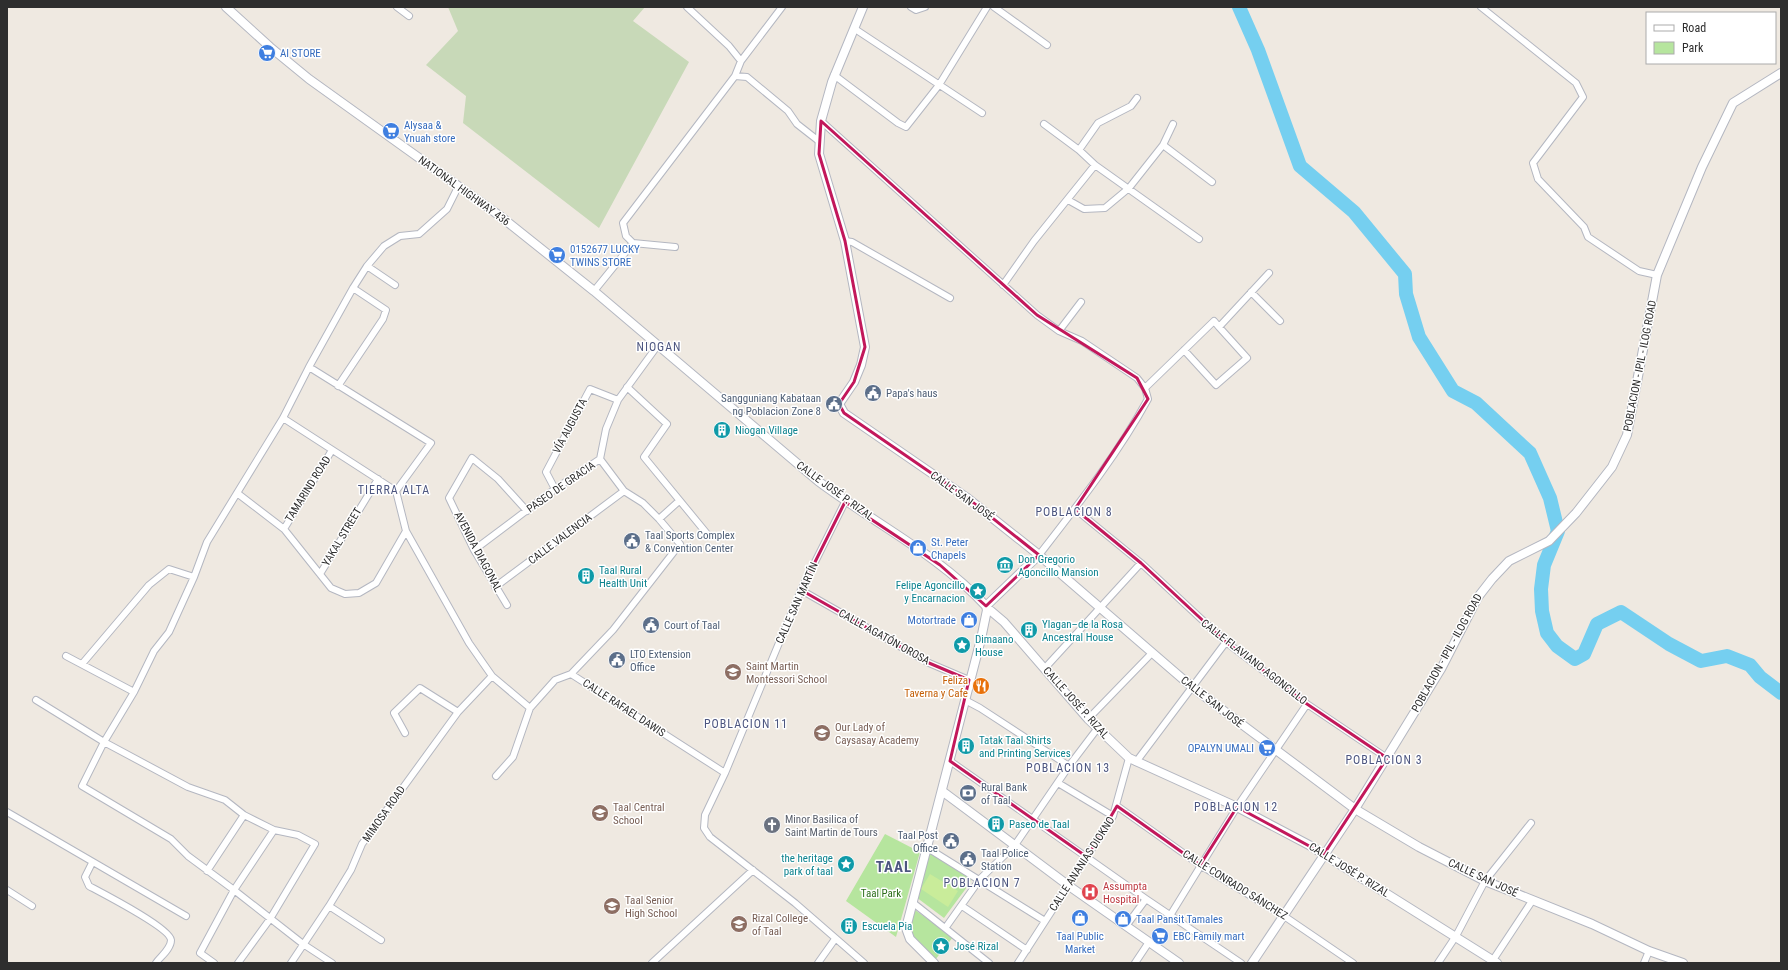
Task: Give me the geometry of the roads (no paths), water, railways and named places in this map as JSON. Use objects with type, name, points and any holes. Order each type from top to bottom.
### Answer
[{"type":"street","name":"NATIONAL HIGHWAY 436","points":[[226,7],[270,48],[309,79],[500,216],[700,380]]},
{"type":"street","points":[[397,7],[409,16]]},
{"type":"street","points":[[687,7],[729,46],[741,60]]},
{"type":"street","points":[[675,248],[633,243],[626,236],[622,223],[735,76],[741,60],[782,7]]},
{"type":"street","points":[[863,7],[855,29],[834,75],[821,120],[819,154],[845,241],[852,242],[950,298]]},
{"type":"street","points":[[911,7],[916,10],[925,7]]},
{"type":"street","points":[[834,75],[898,123],[906,127],[939,85],[987,7]]},
{"type":"street","points":[[994,7],[1048,46]]},
{"type":"street","points":[[1481,7],[1576,83],[1583,97],[1533,163],[1538,179],[1584,227],[1588,237],[1639,271],[1657,275]]},
{"type":"street","points":[[855,29],[982,113]]},
{"type":"street","name":"POBLACION - IPIL - ILOG ROAD","points":[[1252,963],[1355,809],[1387,758],[1441,669],[1478,597],[1492,578],[1509,561],[1549,542],[1576,513],[1612,467],[1627,435],[1657,275],[1702,167],[1733,103],[1781,74]]},
{"type":"street","points":[[735,76],[747,77],[788,111],[797,124],[820,142]]},
{"type":"street","points":[[1079,150],[1098,123],[1131,106],[1136,98]]},
{"type":"street","points":[[821,120],[1037,315],[1059,331],[1082,341],[1137,378],[1145,388],[1148,399],[1139,416],[1075,508],[1039,555],[986,608],[987,615],[907,921],[907,934],[914,945],[934,963]]},
{"type":"street","points":[[1044,124],[1079,150],[1095,165],[1199,239]]},
{"type":"street","points":[[1068,200],[1084,209],[1105,208],[1129,188],[1163,145],[1173,124]]},
{"type":"street","points":[[1163,145],[1212,182]]},
{"type":"street","points":[[1002,285],[1034,241],[1095,165]]},
{"type":"street","points":[[332,963],[303,944],[234,890],[207,871],[188,856],[172,839],[82,786],[104,742],[134,692],[154,650],[169,632],[194,577],[207,542],[283,418],[309,367],[353,288],[367,266],[384,246],[400,236],[419,234],[447,209],[458,187]]},
{"type":"street","name":"CALLE SAN JOSÉ","points":[[845,241],[865,347],[861,365],[854,382],[839,404],[844,413],[966,497],[1039,555],[1151,654],[1192,688],[1355,809],[1419,847],[1485,881],[1592,924],[1650,951],[1683,963]]},
{"type":"street","points":[[594,292],[633,243]]},
{"type":"street","points":[[367,266],[395,285]]},
{"type":"street","points":[[1219,327],[1269,273]]},
{"type":"street","points":[[338,386],[383,319],[386,310],[353,288]]},
{"type":"street","points":[[1251,292],[1280,321]]},
{"type":"street","points":[[1059,331],[1081,302]]},
{"type":"street","points":[[1145,388],[1184,350],[1214,321],[1247,358],[1216,385],[1184,350]]},
{"type":"street","name":"PASEO DE GRACIA","points":[[474,550],[555,489],[600,459],[606,429],[618,400],[658,345]]},
{"type":"street","points":[[309,367],[431,444],[396,492]]},
{"type":"street","name":"CALLE JOSÉ P. RIZAL","points":[[700,380],[793,461],[845,502],[940,565],[965,584],[986,608],[1004,622],[1097,729],[1133,760],[1237,807],[1324,854],[1456,936],[1494,962]]},
{"type":"street","points":[[627,388],[667,424],[644,457],[708,535]]},
{"type":"street","name":"VÍA AUGUSTA","points":[[555,489],[546,472],[590,390],[618,400]]},
{"type":"street","points":[[283,418],[396,492],[406,531],[469,643],[492,676],[530,708]]},
{"type":"street","name":"TAMARIND ROAD","points":[[284,529],[332,450]]},
{"type":"street","name":"AVENIDA DIAGONAL","points":[[507,605],[474,550],[449,498],[472,458],[498,479],[527,511]]},
{"type":"street","name":"CALLE RAFAEL DAWIS","points":[[600,459],[624,490],[643,504],[659,519],[680,544],[613,630],[571,674],[725,773]]},
{"type":"street","name":"YAKAL STREET","points":[[320,574],[378,479]]},
{"type":"street","name":"CALLE VALENCIA","points":[[495,587],[624,490]]},
{"type":"street","points":[[237,493],[284,529],[332,588],[345,594],[359,593],[376,583],[406,531]]},
{"type":"street","points":[[659,519],[679,501]]},
{"type":"street","name":"CALLE SAN MARTÍN","points":[[753,870],[710,837],[704,828],[705,815],[725,773],[801,590],[845,502]]},
{"type":"street","name":"CALLE FLAVIANO AGONCILLO","points":[[1075,508],[1141,563],[1226,642],[1307,704],[1387,758]]},
{"type":"street","points":[[1045,668],[1141,563]]},
{"type":"street","points":[[82,664],[149,586],[169,569],[194,577]]},
{"type":"street","name":"CALLE AGATÓN OROSA","points":[[801,590],[929,663],[970,680]]},
{"type":"street","points":[[1133,760],[1192,688],[1226,642]]},
{"type":"street","points":[[1088,719],[1151,654]]},
{"type":"street","points":[[66,656],[134,692]]},
{"type":"street","points":[[496,776],[513,756],[530,708],[555,680],[571,674]]},
{"type":"street","name":"MIMOSA ROAD","points":[[291,963],[351,870],[362,844],[458,712],[492,676]]},
{"type":"street","points":[[405,733],[394,713],[420,688],[458,712]]},
{"type":"street","points":[[36,700],[104,742],[188,787],[225,800],[244,815],[274,830],[298,834],[315,844],[270,919],[238,963]]},
{"type":"street","points":[[965,700],[980,708],[1069,766]]},
{"type":"street","points":[[1171,914],[1200,864],[1307,704]]},
{"type":"street","points":[[946,927],[980,880],[1015,845],[1069,766],[1097,729]]},
{"type":"street","name":"CALLE ANANIAS DIOKNO","points":[[1018,963],[1088,857],[1113,816],[1133,760]]},
{"type":"street","points":[[950,761],[1146,899],[1171,914],[1241,963]]},
{"type":"street","points":[[1058,783],[1113,816]]},
{"type":"street","points":[[942,791],[1069,886],[1179,963]]},
{"type":"street","name":"CALLE CONRADO SÁNCHEZ","points":[[1117,806],[1200,864],[1284,916],[1353,963]]},
{"type":"street","points":[[7,812],[92,863],[186,916]]},
{"type":"street","points":[[207,871],[244,815]]},
{"type":"street","points":[[1438,963],[1456,936],[1485,881],[1531,824]]},
{"type":"street","points":[[214,963],[200,954],[234,890],[274,830]]},
{"type":"street","points":[[926,847],[1045,921]]},
{"type":"street","points":[[92,863],[85,878],[89,886],[160,927],[170,937],[171,940],[168,948],[156,963]]},
{"type":"street","points":[[652,963],[753,870],[864,963]]},
{"type":"street","points":[[7,890],[32,906]]},
{"type":"street","points":[[1126,926],[1146,899]]},
{"type":"street","points":[[1494,962],[1532,900]]},
{"type":"street","points":[[912,902],[946,927],[989,963]]},
{"type":"street","points":[[329,906],[381,940]]},
{"type":"street","points":[[962,906],[1027,950]]},
{"type":"street","points":[[818,963],[835,939]]},
{"type":"street","points":[[1135,963],[1149,942]]},
{"type":"street","points":[[1644,963],[1650,951]]},
{"type":"waterway","points":[[1239,7],[1258,50],[1300,166],[1354,212],[1405,274],[1406,294],[1419,337],[1453,391],[1476,403],[1530,453],[1550,498],[1558,531],[1544,565],[1541,589],[1542,611],[1547,633],[1557,646],[1575,659],[1584,654],[1597,624],[1621,612],[1669,644],[1701,661],[1727,656],[1750,665],[1760,677],[1781,693]]},
{"type":"place","name":"AI STORE","points":[[267,53]]},
{"type":"place","name":"Alysaa & Ynuah store","points":[[391,131]]},
{"type":"place","name":"0152677 LUCKY TWINS STORE","points":[[557,255]]},
{"type":"place","name":"Papa's haus","points":[[873,393]]},
{"type":"place","name":"Sangguniang Kabataan ng Poblacion Zone 8","points":[[834,404]]},
{"type":"place","name":"Niogan Village","points":[[722,430]]},
{"type":"place","name":"Taal Sports Complex & Convention Center","points":[[632,541]]},
{"type":"place","name":"St. Peter Chapels","points":[[918,548]]},
{"type":"place","name":"Don Gregorio Agoncillo Mansion","points":[[1005,565]]},
{"type":"place","name":"Taal Rural Health Unit","points":[[586,576]]},
{"type":"place","name":"Felipe Agoncillo y Encarnacion","points":[[978,591]]},
{"type":"place","name":"Motortrade","points":[[969,620]]},
{"type":"place","name":"Court of Taal","points":[[651,625]]},
{"type":"place","name":"Ylagan–de la Rosa Ancestral House","points":[[1029,630]]},
{"type":"place","name":"Dimaano House","points":[[962,645]]},
{"type":"place","name":"LTO Extension Office","points":[[617,660]]},
{"type":"place","name":"Saint Martin Montessori School","points":[[733,672]]},
{"type":"place","name":"Feliza Taverna y Cafe","points":[[981,686]]},
{"type":"place","name":"Our Lady of Caysasay Academy","points":[[822,733]]},
{"type":"place","name":"Tatak Taal Shirts and Printing Services","points":[[966,746]]},
{"type":"place","name":"OPALYN UMALI","points":[[1267,748]]},
{"type":"place","name":"Rural Bank of Taal","points":[[968,793]]},
{"type":"place","name":"Taal Central School","points":[[600,813]]},
{"type":"place","name":"Paseo de Taal","points":[[996,824]]},
{"type":"place","name":"Minor Basilica of Saint Martin de Tours","points":[[772,825]]},
{"type":"place","name":"Taal Post Office","points":[[951,841]]},
{"type":"place","name":"Taal Police Station","points":[[968,859]]},
{"type":"place","name":"the heritage park of taal","points":[[846,864]]},
{"type":"place","name":"Assumpta Hospital","points":[[1090,892]]},
{"type":"place","name":"Taal Senior High School","points":[[612,906]]},
{"type":"place","name":"Taal Public Market","points":[[1080,918]]},
{"type":"place","name":"Taal Pansit Tamales","points":[[1123,919]]},
{"type":"place","name":"Rizal College of Taal","points":[[739,924]]},
{"type":"place","name":"Escuela Pia","points":[[849,926]]},
{"type":"place","name":"EBC Family mart","points":[[1160,936]]},
{"type":"place","name":"José Rizal","points":[[941,946]]},
{"type":"district","name":"NIOGAN","points":[[659,347]]},
{"type":"district","name":"TIERRA ALTA","points":[[394,490]]},
{"type":"district","name":"POBLACION 8","points":[[1074,512]]},
{"type":"district","name":"POBLACION 11","points":[[746,724]]},
{"type":"district","name":"POBLACION 3","points":[[1384,760]]},
{"type":"district","name":"POBLACION 13","points":[[1068,768]]},
{"type":"district","name":"POBLACION 12","points":[[1236,807]]},
{"type":"district","name":"TAAL","points":[[894,867]]},
{"type":"district","name":"POBLACION 7","points":[[982,883]]},
{"type":"park label","name":"Taal Park","points":[[881,893]]}]
